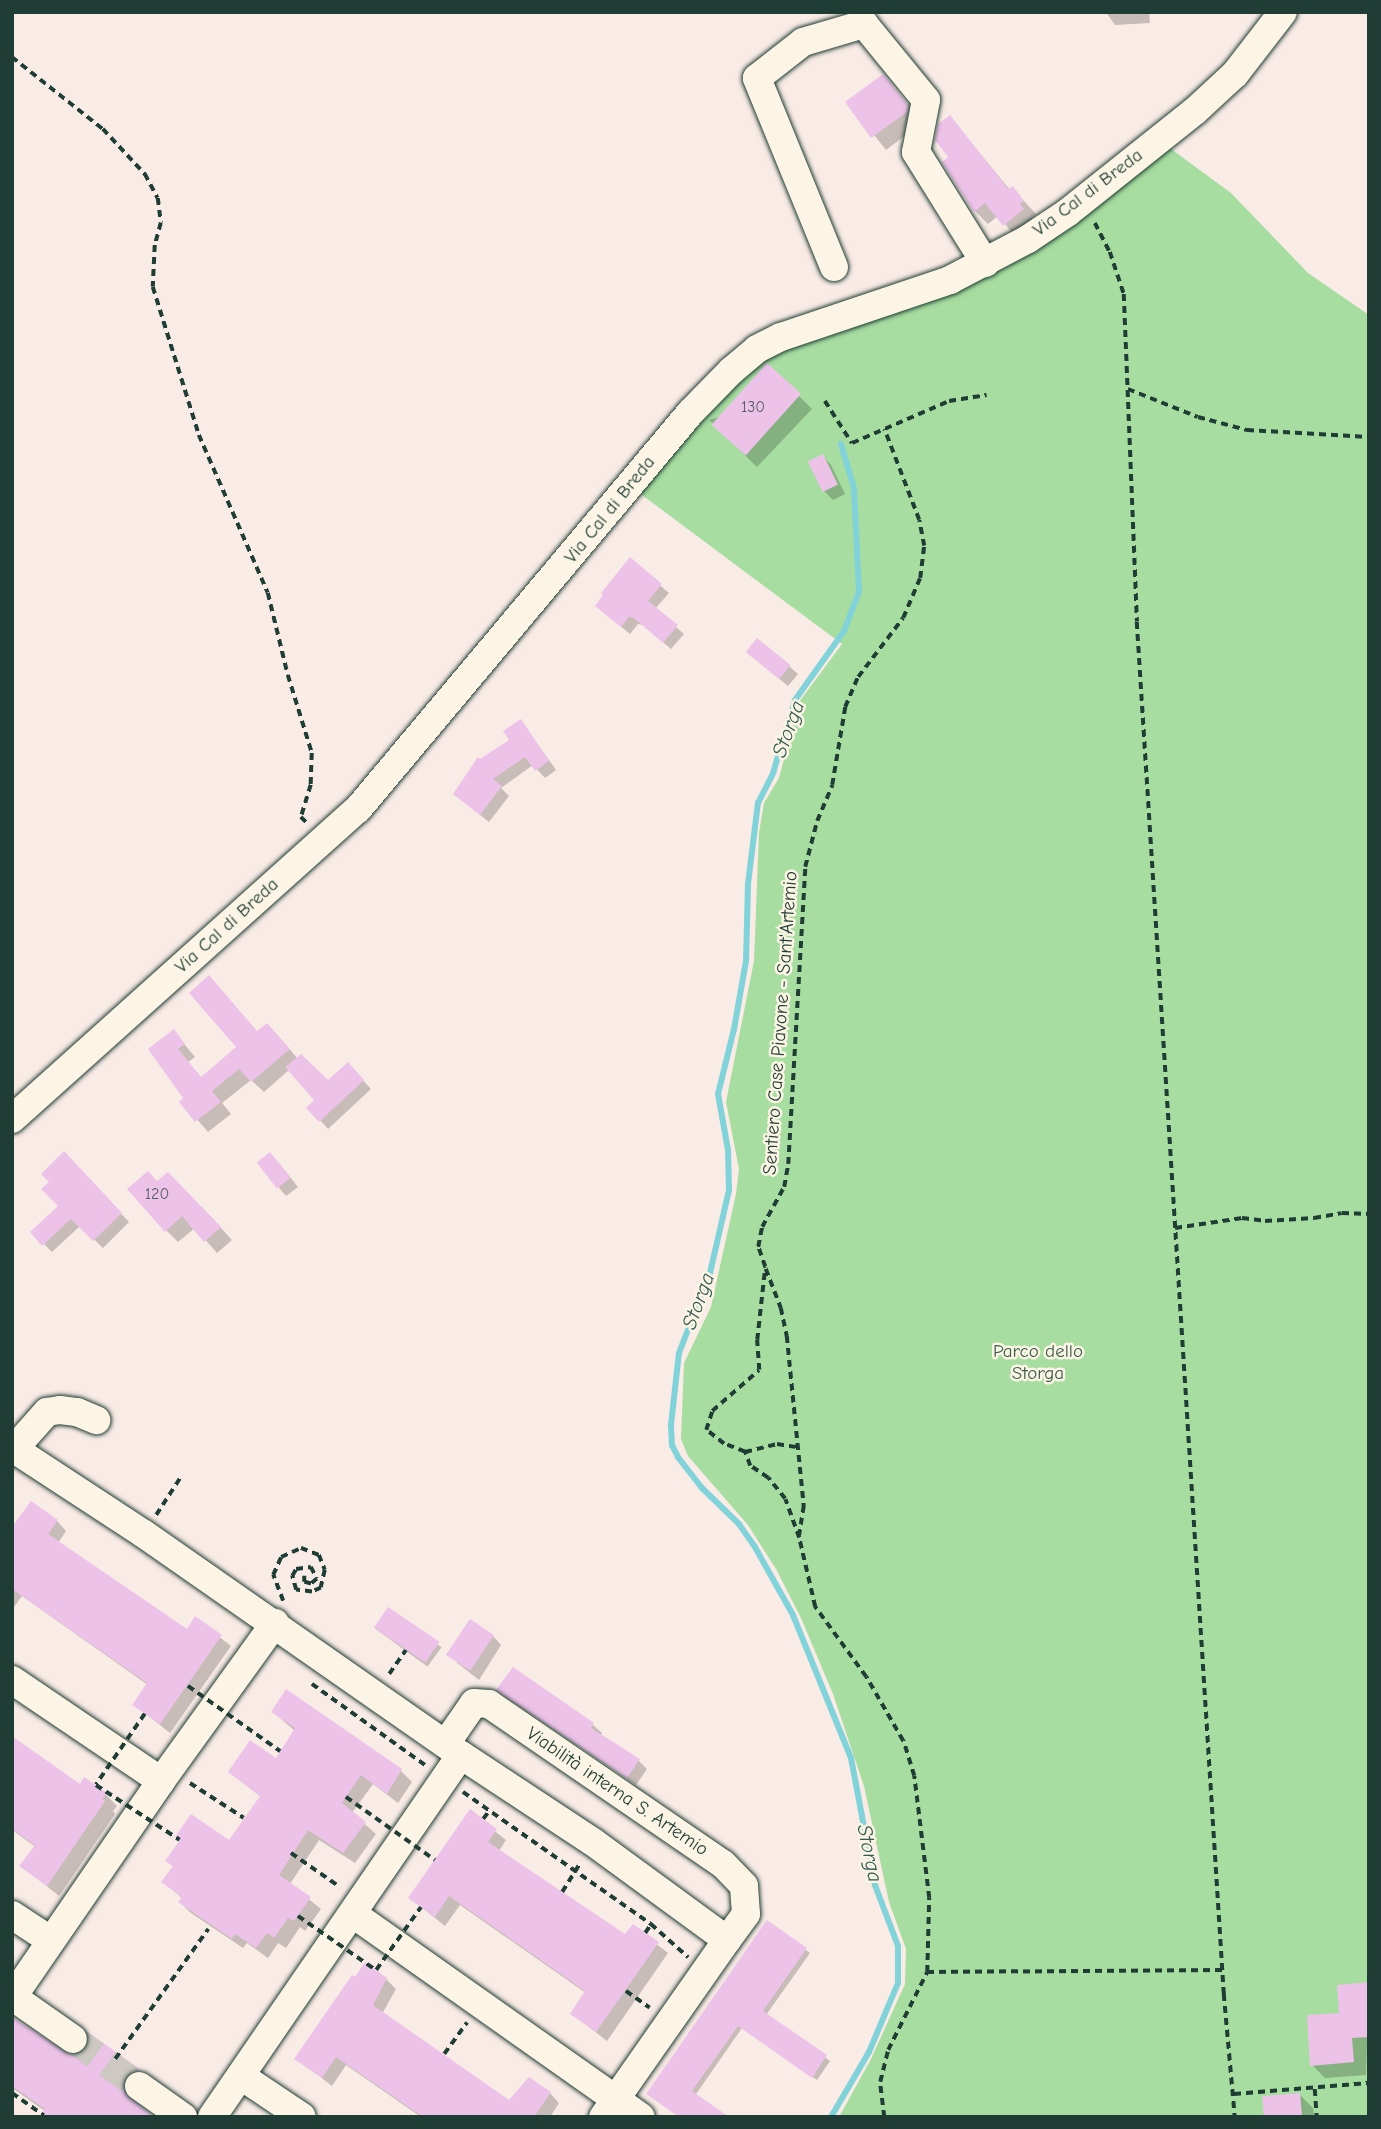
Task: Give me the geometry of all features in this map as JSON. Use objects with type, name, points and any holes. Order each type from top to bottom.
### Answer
[{"type":"street","name":"Via Cal di Breda","points":[[12,1119],[358,809],[690,413],[731,371],[757,349],[781,337],[950,280],[1028,239],[1083,200],[1235,74],[1283,12]]},
{"type":"street","points":[[834,267],[757,78],[803,42],[864,24],[926,100],[916,152],[985,263]]},
{"type":"street","points":[[96,1420],[77,1412],[47,1412],[13,1451],[275,1623],[454,1749],[593,1842],[727,1940]]},
{"type":"street","points":[[73,2039],[13,1997],[165,1775],[275,1623]]},
{"type":"street","points":[[12,1680],[165,1775]]},
{"type":"street","name":"Viabilità interna S. Artemio","points":[[212,2117],[358,1908],[443,1778],[474,1703],[489,1704],[723,1864],[744,1886],[746,1914],[610,2109]]},
{"type":"street","points":[[358,1908],[610,2109],[641,2117]]},
{"type":"street","points":[[12,1915],[50,1940]]},
{"type":"street","points":[[241,2076],[302,2117]]},
{"type":"street","points":[[139,2086],[183,2117]]},
{"type":"path","points":[[12,57],[103,129],[145,174],[158,198],[161,223],[155,246],[153,287],[199,435],[268,593],[288,675],[312,753],[311,785],[301,817],[322,841]]},
{"type":"path","points":[[1083,200],[1110,252],[1124,294],[1136,622],[1222,1970],[1236,2117]]},
{"type":"path","points":[[1128,389],[1198,417],[1247,430],[1369,438]]},
{"type":"path","points":[[825,401],[852,443],[949,401],[987,395]]},
{"type":"path","name":"Sentiero Case Piavone - Sant'Artemio","points":[[799,1538],[804,1506],[787,1336],[774,1285],[758,1248],[760,1237],[784,1187],[788,1164],[805,867],[817,821],[832,785],[845,707],[858,677],[903,618],[920,578],[924,546],[919,520],[884,429]]},
{"type":"path","points":[[1175,1228],[1242,1218],[1265,1221],[1342,1213],[1369,1214]]},
{"type":"path","name":"Sentiero Case Piavone - Sant'Artemio","points":[[765,1267],[757,1340],[759,1370],[712,1411],[706,1430],[724,1444],[745,1452],[750,1466],[768,1478],[785,1499],[799,1538],[815,1606],[866,1677],[902,1741],[914,1776],[929,1898],[927,1972],[888,2050],[880,2082],[884,2117]]},
{"type":"path","points":[[745,1452],[777,1444],[797,1447]]},
{"type":"path","points":[[275,1623],[286,1608],[273,1575],[274,1567],[281,1557],[292,1551],[311,1549],[323,1562],[325,1580],[321,1588],[303,1592],[292,1584],[296,1569],[311,1567],[317,1578],[311,1584],[304,1582],[304,1576]]},
{"type":"path","points":[[375,1692],[406,1650]]},
{"type":"path","points":[[302,1677],[651,1924],[704,1971]]},
{"type":"path","points":[[188,1686],[280,1751]]},
{"type":"path","points":[[145,1714],[96,1785],[180,1840]]},
{"type":"path","points":[[165,1775],[244,1818]]},
{"type":"path","points":[[346,1797],[435,1860]]},
{"type":"path","points":[[483,1819],[489,1811]]},
{"type":"path","points":[[291,1853],[358,1908]]},
{"type":"path","points":[[298,1916],[376,1970],[421,1907]]},
{"type":"path","points":[[645,1933],[651,1924]]},
{"type":"path","points":[[115,2059],[209,1926],[118,2053]]},
{"type":"path","points":[[927,1972],[1222,1970]]},
{"type":"path","points":[[444,2054],[480,2003]]},
{"type":"path","points":[[1234,2094],[1369,2083]]},
{"type":"path","points":[[1315,2089],[1317,2117]]},
{"type":"path","points":[[12,2093],[44,2115]]},
{"type":"green space","name":"Parco dello Storga","points":[[1163,143],[1231,193],[1308,273],[1369,315],[1369,2117],[839,2117],[871,2059],[905,1984],[906,1949],[889,1902],[864,1786],[833,1694],[801,1618],[776,1569],[748,1525],[688,1456],[681,1439],[684,1363],[711,1307],[736,1194],[739,1169],[726,1102],[754,961],[759,833],[764,803],[779,778],[799,702],[842,644],[634,489],[750,363],[897,309]]},
{"type":"building","points":[[883,74],[908,105],[907,112],[871,138],[845,102]]},
{"type":"building","points":[[950,115],[1008,189],[1013,186],[1024,201],[1020,204],[1024,209],[1003,226],[985,203],[974,212],[942,162],[948,157],[935,140],[938,124]]},
{"type":"building","points":[[767,363],[801,394],[746,455],[711,425]]},
{"type":"building","points":[[823,454],[838,485],[823,492],[808,461]]},
{"type":"building","points":[[630,557],[662,584],[648,601],[678,625],[663,643],[634,618],[629,617],[621,627],[595,606],[603,595],[601,593]]},
{"type":"building","points":[[757,638],[790,665],[779,679],[746,652]]},
{"type":"building","points":[[521,719],[549,761],[535,771],[525,757],[493,779],[502,786],[480,815],[453,794],[478,757],[480,759],[509,740],[503,731]]},
{"type":"building","points":[[209,975],[257,1031],[267,1023],[290,1049],[251,1082],[239,1069],[212,1091],[221,1102],[195,1122],[179,1102],[183,1098],[148,1049],[174,1029],[185,1044],[178,1049],[201,1077],[236,1047],[189,993]]},
{"type":"building","points":[[301,1054],[328,1080],[348,1062],[364,1080],[319,1122],[306,1108],[314,1100],[285,1067]]},
{"type":"building","points":[[64,1151],[122,1213],[93,1241],[71,1219],[42,1246],[30,1232],[58,1206],[41,1189],[49,1182],[41,1174]]},
{"type":"building","points":[[270,1152],[290,1178],[277,1188],[257,1162]]},
{"type":"building","points":[[148,1171],[157,1181],[168,1172],[221,1227],[204,1242],[182,1216],[165,1232],[127,1189]]},
{"type":"building","points":[[31,1501],[58,1520],[48,1534],[187,1629],[195,1616],[222,1635],[160,1724],[132,1705],[147,1683],[12,1589],[12,1527]]},
{"type":"building","points":[[388,1607],[439,1642],[425,1662],[374,1628]]},
{"type":"building","points":[[470,1619],[494,1635],[470,1671],[446,1655]]},
{"type":"building","points":[[513,1667],[594,1723],[591,1728],[640,1759],[627,1778],[496,1690]]},
{"type":"building","points":[[286,1689],[402,1769],[387,1794],[361,1775],[342,1803],[366,1822],[343,1853],[308,1830],[279,1875],[311,1897],[294,1921],[288,1918],[274,1938],[267,1933],[256,1948],[235,1934],[232,1939],[178,1902],[182,1897],[161,1882],[173,1866],[165,1861],[180,1840],[175,1837],[191,1814],[229,1840],[260,1796],[228,1772],[250,1740],[276,1758],[295,1728],[271,1712]]},
{"type":"building","points":[[12,1736],[80,1784],[84,1777],[107,1793],[102,1799],[105,1801],[47,1886],[19,1866],[35,1845],[12,1829]]},
{"type":"building","points":[[470,1809],[497,1829],[488,1842],[625,1934],[633,1924],[659,1942],[596,2032],[570,2014],[585,1991],[449,1896],[435,1917],[408,1898]]},
{"type":"building","points":[[767,1920],[807,1948],[763,2011],[827,2055],[812,2078],[738,2026],[692,2091],[729,2117],[679,2117],[646,2094]]},
{"type":"building","points":[[365,1962],[387,1978],[373,2005],[509,2100],[529,2077],[551,2092],[534,2117],[423,2117],[336,2057],[322,2078],[294,2059],[352,1975],[355,1977]]},
{"type":"building","points":[[1369,1982],[1369,2037],[1352,2038],[1354,2062],[1310,2066],[1307,2015],[1339,2013],[1337,1985]]},
{"type":"building","points":[[12,2017],[71,2055],[86,2049],[88,2032],[141,2070],[126,2076],[124,2092],[154,2117],[39,2117],[45,2109],[12,2086]]},
{"type":"building","points":[[1300,2093],[1302,2117],[1264,2117],[1262,2096]]},
{"type":"waterway","name":"Storga","points":[[831,2117],[869,2052],[898,1983],[898,1946],[875,1885],[851,1758],[793,1615],[739,1524],[702,1488],[678,1457],[672,1445],[671,1425],[679,1353],[710,1273],[729,1190],[728,1150],[718,1094],[734,1029],[746,961],[748,884],[758,803],[773,773],[795,700],[844,631],[859,592],[854,488],[841,444]]},
{"type":"tunnel","points":[[73,2039],[139,2086]]}]
